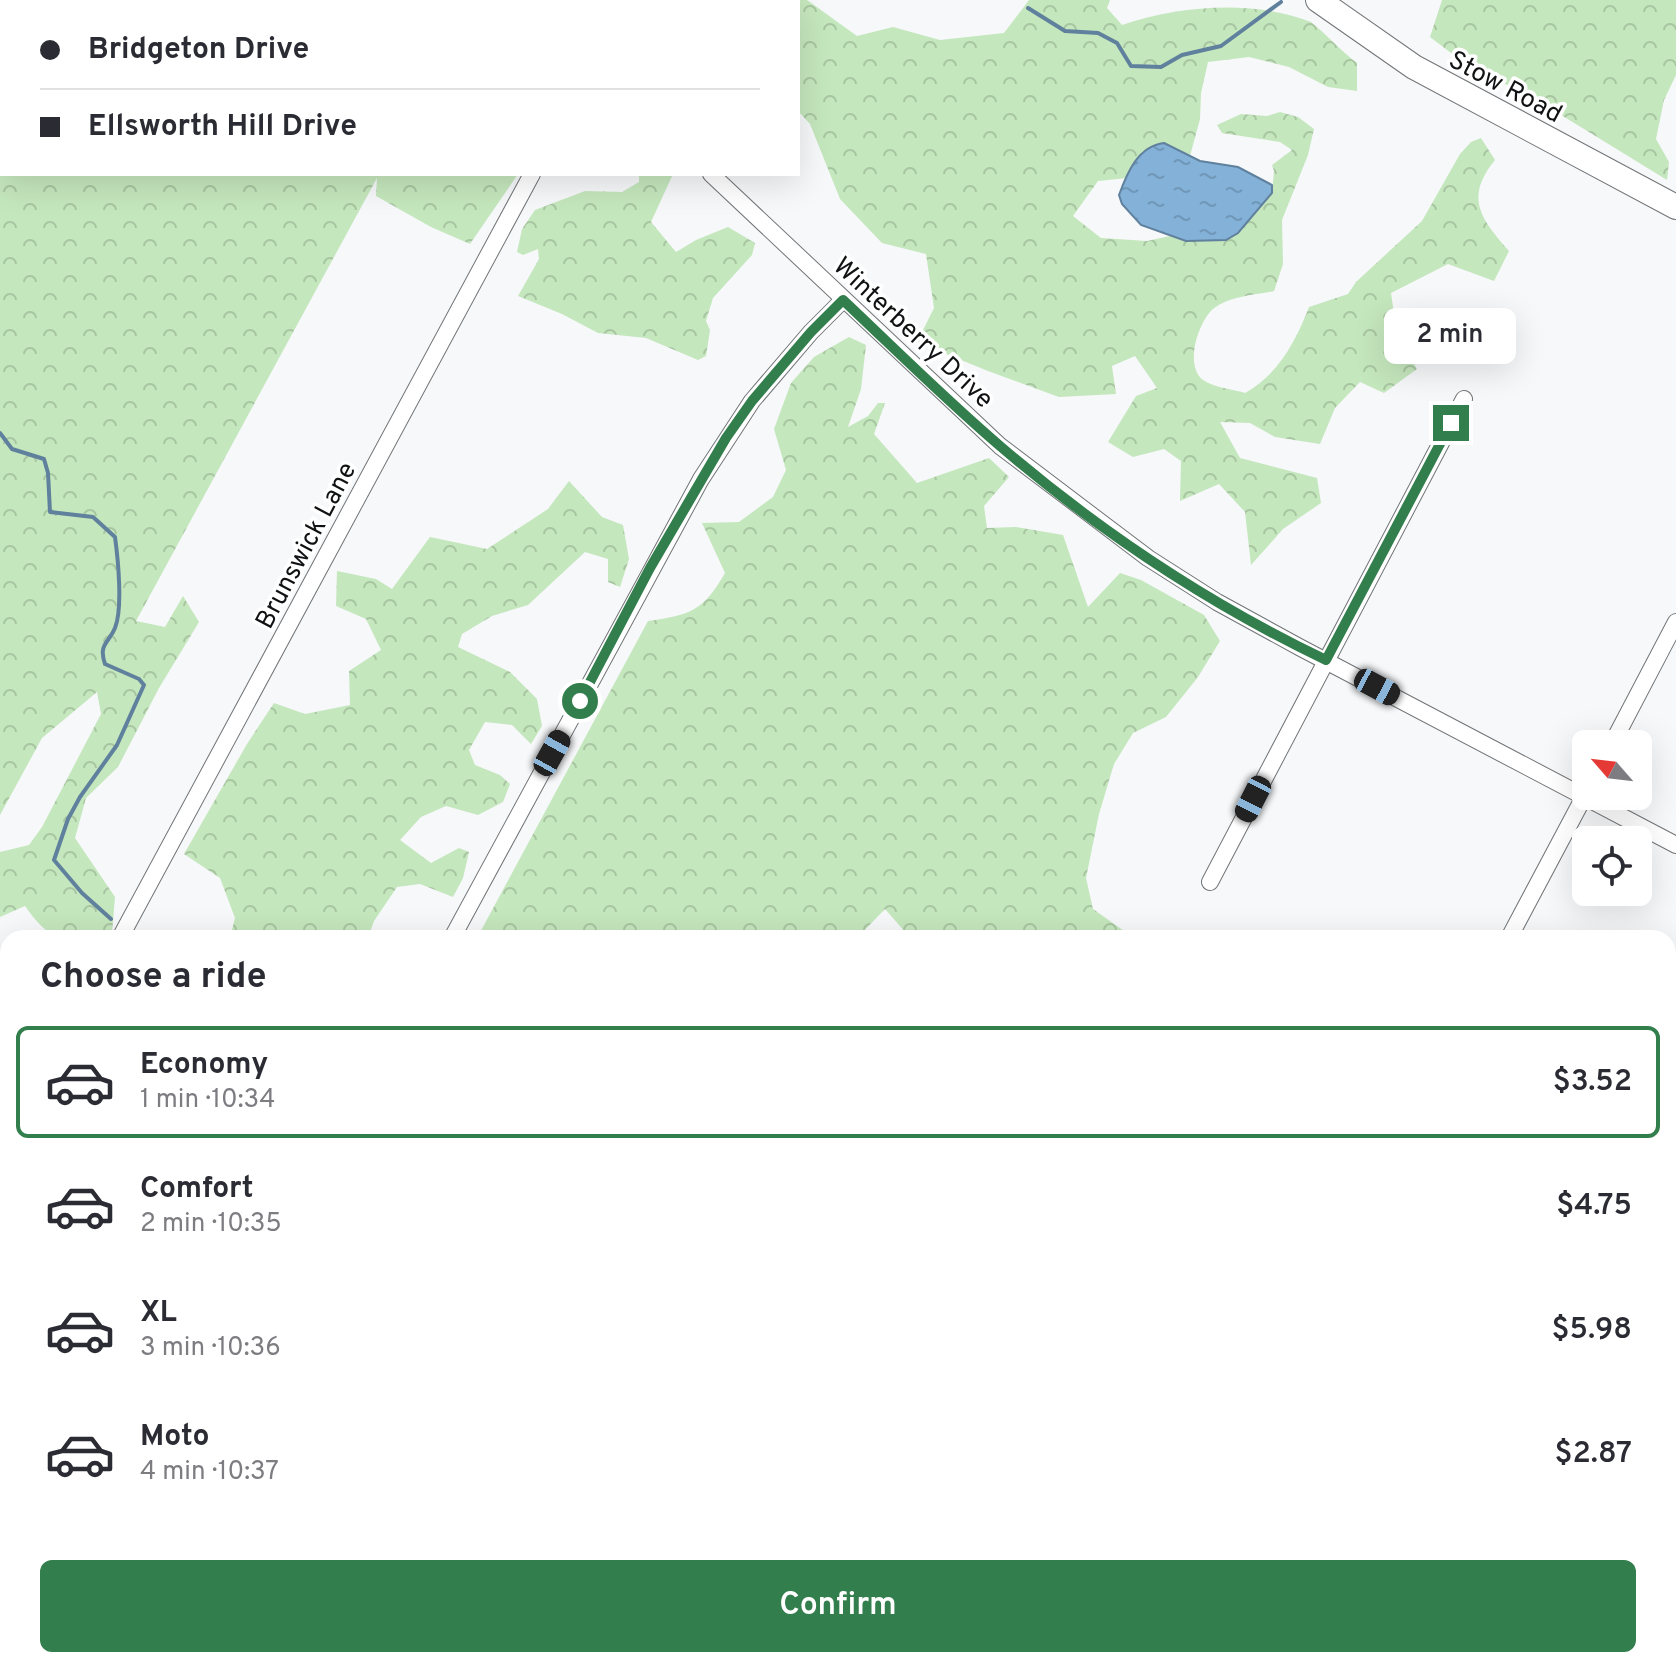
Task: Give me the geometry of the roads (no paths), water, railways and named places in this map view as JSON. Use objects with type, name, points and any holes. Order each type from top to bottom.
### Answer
[{"type":"street","name":"Stow Road","points":[[1318,0],[1414,67],[1676,207]]},
{"type":"street","name":"Brunswick Lane","points":[[124,930],[531,176]]},
{"type":"street","name":"Winterberry Drive","points":[[713,176],[1000,446],[1110,532],[1217,602],[1572,788]]},
{"type":"street","points":[[456,930],[701,479],[752,401],[843,300]]},
{"type":"street","points":[[1210,882],[1464,399]]},
{"type":"street","points":[[1619,730],[1676,622]]},
{"type":"street","points":[[1513,930],[1577,810]]},
{"type":"street","name":"Winterberry Drive","points":[[1612,810],[1676,845]]},
{"type":"water","points":[[1164,143],[1200,161],[1238,167],[1272,185],[1272,193],[1238,233],[1226,240],[1186,241],[1141,225],[1122,204],[1119,195],[1140,155]]},
{"type":"waterway","points":[[1028,8],[1065,31],[1098,33],[1117,43],[1131,66],[1161,67],[1182,55],[1221,46],[1281,2]]},
{"type":"waterway","points":[[0,433],[12,449],[44,459],[50,512],[93,517],[115,537],[119,608],[115,628],[104,648],[103,657],[105,664],[139,679],[144,685],[117,745],[68,819],[54,860],[82,893],[111,919]]}]
